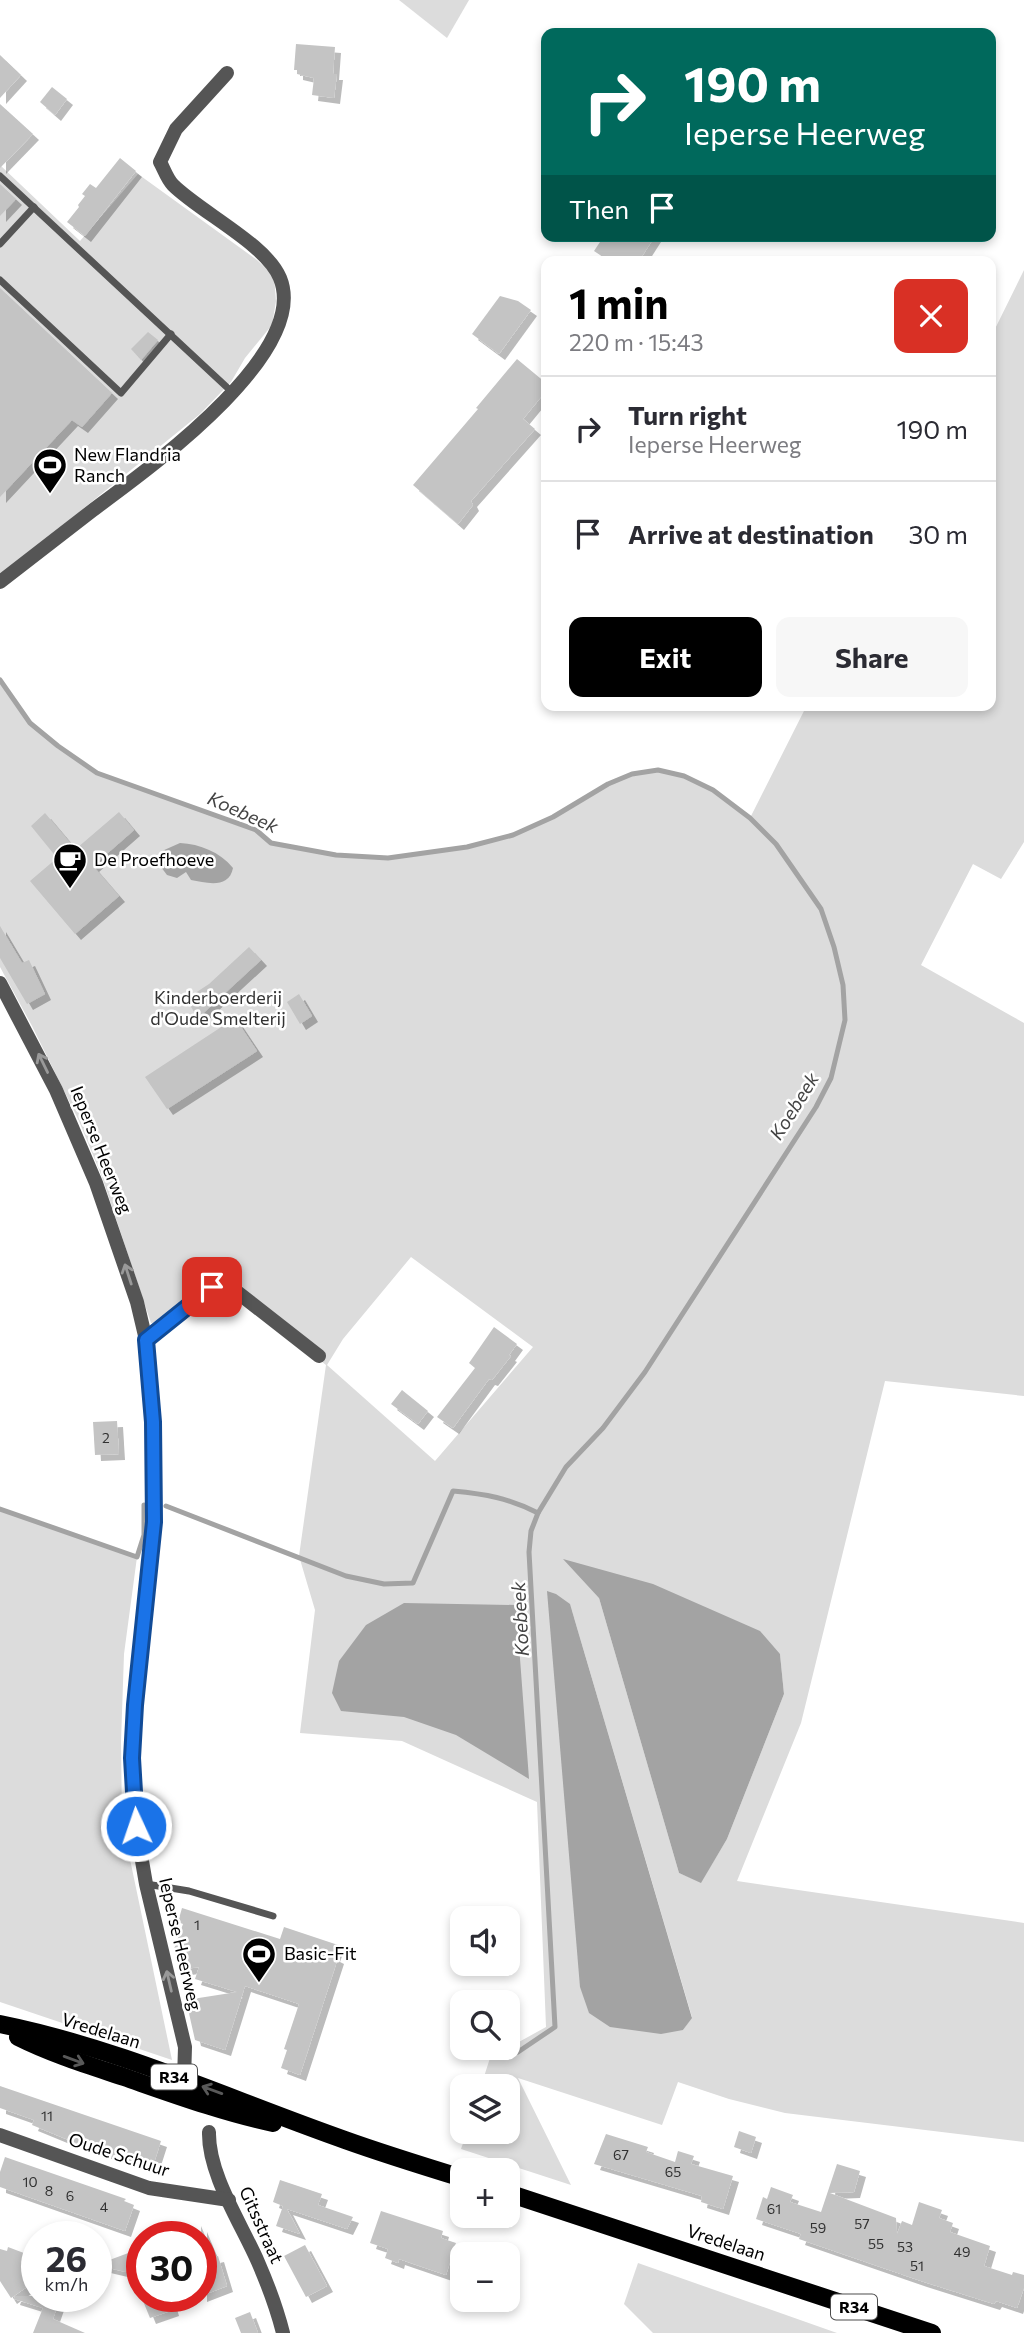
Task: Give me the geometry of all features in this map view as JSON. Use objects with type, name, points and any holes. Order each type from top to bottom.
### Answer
[{"type":"main road","name":"Vredelaan","points":[[0,2026],[91,2048],[181,2088],[450,2174]]},
{"type":"main road","name":"Vredelaan","points":[[520,2197],[932,2333]]},
{"type":"street","points":[[0,582],[195,431],[261,357],[279,326],[284,304],[281,279],[266,256],[170,183],[160,162],[176,129],[227,73]]},
{"type":"street","name":"Ieperse Heerweg","points":[[0,983],[56,1090],[96,1183],[138,1302],[146,1340],[153,1422],[154,1522],[132,1758],[136,1826],[146,1884],[185,2047],[181,2088]]},
{"type":"street","points":[[146,1340],[212,1287],[232,1288],[319,1356]]},
{"type":"street","name":"Gitsstraat","points":[[209,2132],[209,2147],[229,2200],[259,2264],[283,2333]]},
{"type":"street","name":"Oude Schuur","points":[[0,2135],[149,2188],[229,2200]]},
{"type":"lane","points":[[0,176],[232,391]]},
{"type":"lane","points":[[0,243],[34,207]]},
{"type":"lane","points":[[0,280],[121,393],[171,334]]},
{"type":"lane","points":[[146,1884],[189,1891],[272,1916]]},
{"type":"green space","points":[[399,0],[469,0],[447,38]]},
{"type":"green space","points":[[0,165],[80,241],[138,174],[257,260],[274,276],[276,301],[272,325],[245,358],[231,382],[200,414],[0,576]]},
{"type":"green space","name":"Kinderboerderij d'Oude Smelterij","points":[[1024,270],[1024,842],[1001,879],[973,864],[921,965],[1024,1023],[1024,1396],[885,1381],[801,1723],[737,1881],[1024,1923],[1024,2142],[785,2113],[729,2099],[678,2082],[662,2125],[520,2079],[520,2074],[485,2074],[489,2060],[520,2060],[520,2041],[546,2027],[537,1802],[402,1741],[300,1733],[315,1610],[299,1556],[326,1365],[216,1276],[159,1322],[151,1323],[102,1177],[79,1121],[0,967],[0,680],[30,723],[97,773],[256,830],[271,843],[336,855],[388,858],[467,847],[513,835],[553,817],[608,784],[632,774],[658,770],[684,776],[713,790],[750,818],[804,711],[996,711],[996,327]],"holes":[[[411,1257],[533,1347],[435,1461],[327,1365],[343,1339]],[[599,1598],[780,1654],[784,1694],[727,1839],[701,1882],[679,1873]],[[570,1604],[692,2017],[683,2030]]]},
{"type":"green space","points":[[0,1509],[137,1557],[124,1654],[122,1821],[172,2060],[0,2002]]},
{"type":"green space","points":[[520,2082],[571,2185],[520,2168],[520,2158],[488,2158],[461,2149],[463,2144],[520,2144]]},
{"type":"green space","points":[[638,2263],[837,2333],[653,2333],[624,2304]]},
{"type":"shaded area","points":[[180,843],[216,853],[233,868],[231,875],[222,882],[210,883],[191,880],[186,872],[177,878],[167,875],[158,858],[162,851]]},
{"type":"shaded area","points":[[563,1559],[653,1584],[760,1631],[780,1654],[784,1694],[727,1839],[701,1883],[679,1873],[599,1598]]},
{"type":"shaded area","points":[[547,1591],[570,1604],[692,2018],[683,2030],[661,2034],[610,2027],[589,2013],[580,1987]]},
{"type":"shaded area","points":[[404,1603],[516,1605],[529,1779],[456,1735],[404,1717],[341,1711],[332,1693],[339,1661],[366,1625]]},
{"type":"building","points":[[296,44],[335,47],[333,74],[337,74],[334,98],[312,95],[314,78],[297,74],[297,70],[294,70]]},
{"type":"building","points":[[0,55],[21,75],[0,98]]},
{"type":"building","points":[[52,87],[67,99],[55,115],[40,102]]},
{"type":"building","points":[[0,104],[33,134],[0,168]]},
{"type":"building","points":[[120,158],[136,171],[85,236],[67,222],[79,207],[85,196],[82,194],[90,184],[96,188]]},
{"type":"building","points":[[0,184],[16,199],[0,216]]},
{"type":"building","points":[[600,242],[651,242],[642,256],[602,256],[594,251]]},
{"type":"building","name":"New Flandria Ranch","points":[[0,288],[112,393],[82,427],[72,420],[0,497]]},
{"type":"building","points":[[500,296],[518,301],[531,310],[499,354],[472,334]]},
{"type":"building","points":[[148,332],[158,340],[141,360],[131,349]]},
{"type":"building","points":[[517,359],[541,379],[541,397],[523,419],[535,429],[471,501],[473,505],[458,524],[413,485],[478,409],[476,408]]},
{"type":"building","points":[[119,812],[134,830],[93,866],[119,896],[75,934],[30,881],[57,858],[31,826],[45,813],[77,848]]},
{"type":"building","points":[[0,926],[22,963],[29,960],[45,994],[27,1004],[0,958]]},
{"type":"building","points":[[249,947],[261,960],[198,1018],[186,999],[209,984]]},
{"type":"building","points":[[299,994],[312,1016],[300,1024],[287,1002]]},
{"type":"building","points":[[235,1018],[257,1051],[167,1109],[145,1077]]},
{"type":"building","points":[[494,1327],[517,1344],[509,1355],[511,1356],[492,1380],[489,1379],[453,1428],[437,1417],[475,1368],[469,1363]]},
{"type":"building","points":[[402,1390],[428,1411],[418,1424],[391,1404]]},
{"type":"building","points":[[117,1421],[119,1454],[95,1455],[93,1422]]},
{"type":"building","points":[[182,1908],[280,1939],[284,1927],[338,1945],[334,1956],[338,1958],[300,2075],[281,2068],[287,2050],[284,2049],[299,2004],[245,1986],[225,2050],[195,2040],[186,2000],[237,1992],[195,1979],[199,1967],[179,1970],[174,1949],[183,1924],[178,1922]]},
{"type":"building","points":[[0,2086],[161,2141],[152,2169],[71,2141],[32,2125],[34,2120],[0,2108]]},
{"type":"building","points":[[739,2131],[756,2137],[751,2153],[734,2147]]},
{"type":"building","points":[[606,2134],[648,2147],[646,2152],[675,2162],[678,2151],[694,2156],[691,2164],[733,2176],[723,2209],[701,2202],[702,2196],[594,2164]]},
{"type":"building","points":[[5,2157],[126,2199],[124,2201],[134,2205],[128,2221],[126,2221],[125,2231],[112,2226],[112,2221],[97,2221],[0,2187],[0,2172]]},
{"type":"building","points":[[837,2164],[860,2171],[854,2192],[830,2193],[896,2218],[897,2234],[902,2221],[912,2225],[919,2202],[942,2210],[939,2218],[953,2223],[950,2232],[990,2246],[984,2266],[1012,2275],[1013,2272],[1024,2275],[1024,2288],[1017,2308],[996,2301],[994,2304],[921,2281],[799,2239],[801,2234],[756,2219],[763,2197],[767,2199],[771,2187],[793,2195],[790,2202],[821,2212]]},
{"type":"building","points":[[280,2180],[322,2194],[318,2205],[353,2217],[347,2229],[287,2209],[300,2234],[276,2226],[283,2206],[273,2202]]},
{"type":"building","points":[[381,2211],[443,2231],[441,2238],[453,2242],[450,2242],[450,2262],[446,2275],[399,2259],[398,2263],[385,2258],[388,2249],[370,2243]]},
{"type":"building","points":[[305,2245],[327,2286],[306,2297],[284,2256]]},
{"type":"building","points":[[8,2247],[21,2252],[21,2291],[11,2298],[0,2281],[0,2249],[7,2251]]},
{"type":"building","points":[[126,2254],[126,2272],[112,2269],[112,2259]]},
{"type":"building","points":[[217,2256],[218,2256],[227,2286],[217,2290]]},
{"type":"building","points":[[41,2312],[55,2312],[53,2319],[85,2333],[33,2333]]},
{"type":"building","points":[[148,2312],[167,2312],[150,2318]]},
{"type":"building","points":[[250,2312],[258,2333],[241,2333],[235,2318]]},
{"type":"waterway","name":"Koebeek","points":[[0,680],[30,723],[97,773],[256,830],[271,843],[336,855],[388,858],[467,847],[513,835],[553,817],[608,784],[632,774],[658,770],[684,776],[713,790],[750,818],[776,844],[821,909],[843,985],[845,1020],[831,1078],[816,1107],[645,1372],[603,1428],[566,1467],[538,1513],[531,1531],[529,1552],[555,2027],[520,2051]]},
{"type":"waterway","points":[[166,1506],[346,1576],[384,1584],[413,1583],[453,1491],[497,1498],[538,1513]]},
{"type":"waterway","points":[[0,1509],[137,1557],[144,1535],[144,1505]]},
{"type":"place","name":"New Flandria Ranch","points":[[50,495]]},
{"type":"place","name":"De Proefhoeve","points":[[70,890]]},
{"type":"place","name":"Basic-Fit","points":[[259,1984]]},
{"type":"route","points":[[136,1826],[132,1758],[135,1705],[154,1522],[153,1422],[146,1340],[212,1287]]}]
